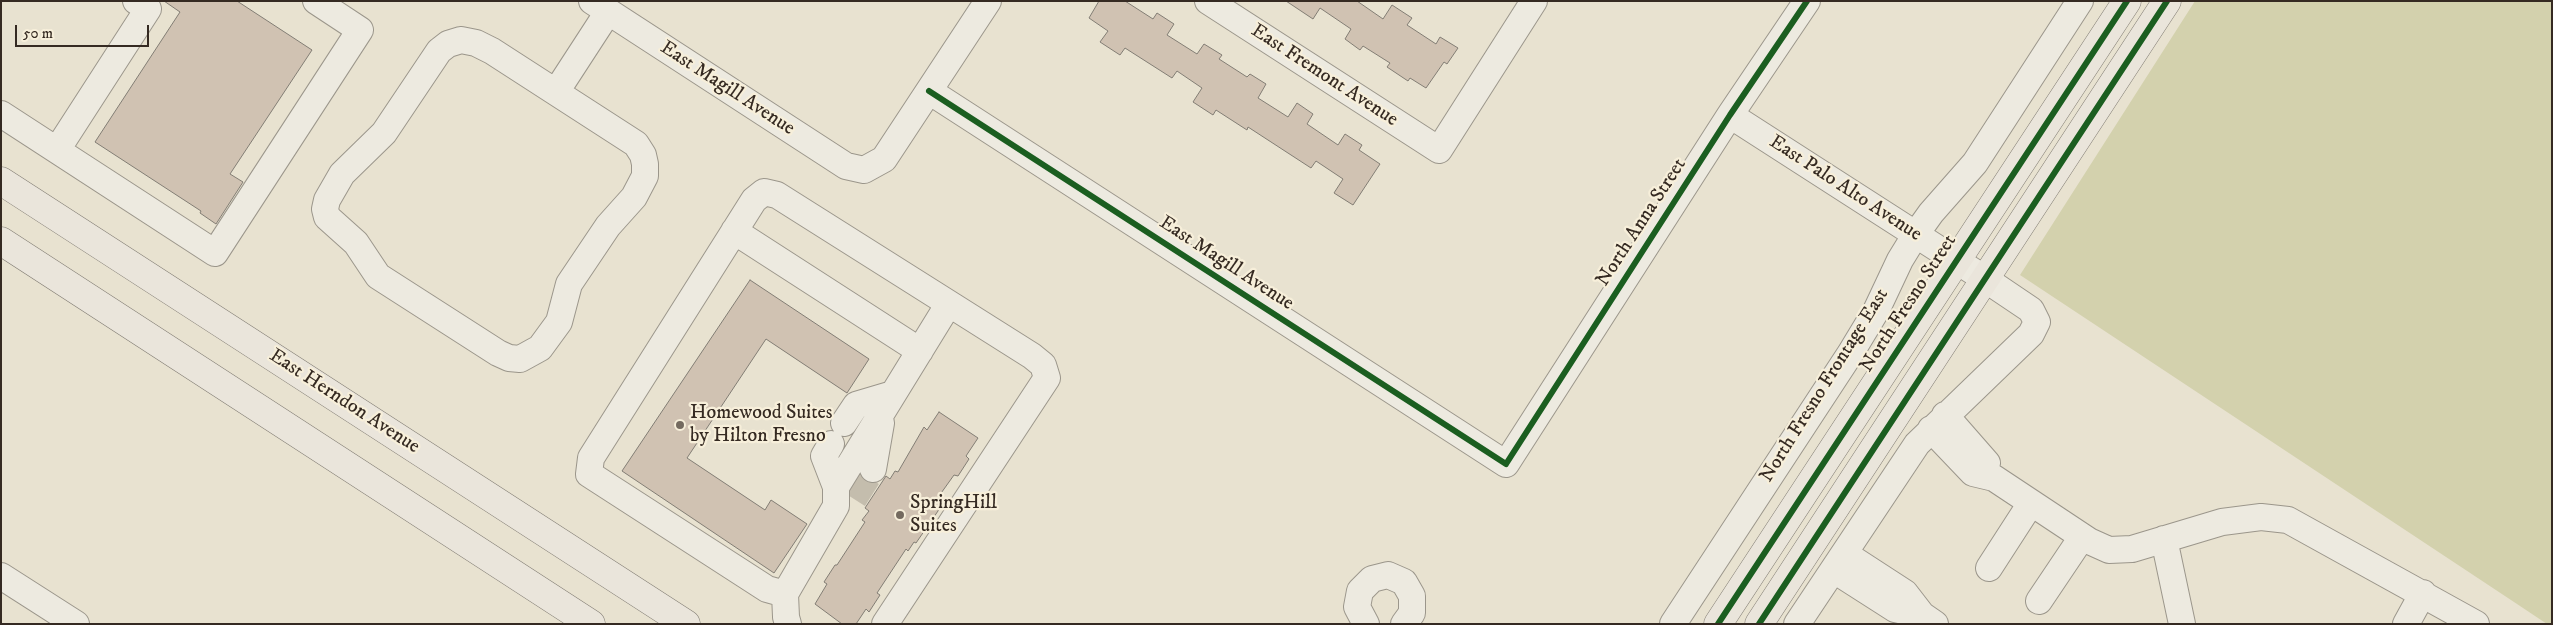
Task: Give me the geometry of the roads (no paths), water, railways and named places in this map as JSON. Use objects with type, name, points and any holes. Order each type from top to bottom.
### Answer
[{"type":"main road","name":"North Fresno Street","points":[[1718,624],[2127,1]]},
{"type":"main road","points":[[1759,624],[2168,1]]},
{"type":"main road","name":"East Herndon Avenue","points":[[1,181],[686,624]]},
{"type":"main road","points":[[1,241],[591,624]]},
{"type":"street","points":[[57,150],[148,9],[136,1]]},
{"type":"street","points":[[1,114],[215,252],[360,30],[316,1]]},
{"type":"street","points":[[929,91],[988,1]]},
{"type":"street","name":"East Fremont Avenue","points":[[1208,1],[1439,150],[1534,1]]},
{"type":"street","name":"North Anna Street","points":[[1506,464],[1730,115],[1807,1]]},
{"type":"street","name":"North Fresno Frontage East","points":[[1673,624],[1850,354],[1876,311],[1900,260],[1916,234],[1931,213],[1975,163],[2080,1]]},
{"type":"street","points":[[556,92],[600,6]]},
{"type":"street","name":"East Magill Avenue","points":[[600,6],[846,166],[864,170],[884,159],[929,91],[1506,464]]},
{"type":"street","points":[[461,40],[476,43],[556,92],[636,144],[643,155],[645,176],[634,197],[608,226],[569,284],[559,322],[540,348],[520,359],[509,358],[378,276],[356,242],[333,225],[327,217],[325,209],[327,200],[342,174],[384,134],[439,51],[448,44],[461,40]]},
{"type":"street","name":"East Palo Alto Avenue","points":[[1730,115],[1957,260],[2031,310],[2037,322],[2035,328],[1938,422]]},
{"type":"street","points":[[785,594],[767,589],[589,474],[590,458],[754,200],[764,192],[777,195],[948,305],[1032,356],[1042,365],[1046,378],[885,624]]},
{"type":"street","points":[[734,231],[920,351]]},
{"type":"street","points":[[788,624],[785,594],[845,493],[888,401],[948,305]]},
{"type":"street","points":[[845,493],[824,456],[856,405],[888,401]]},
{"type":"street","points":[[873,469],[888,401]]},
{"type":"street","points":[[1797,624],[1917,444],[1938,422],[1973,473],[1994,478],[2082,536],[2109,550],[2132,549],[2222,522],[2261,517],[2288,520],[2476,624]]},
{"type":"street","points":[[1989,568],[2031,503]]},
{"type":"street","points":[[2039,601],[2082,536]]},
{"type":"street","points":[[2164,539],[2182,624]]},
{"type":"street","points":[[1839,562],[1905,593],[1929,620]]},
{"type":"street","points":[[1,576],[76,624]]},
{"type":"street","points":[[1365,623],[1357,608],[1360,591],[1372,578],[1380,576],[1397,578],[1409,588],[1412,596],[1414,620]]},
{"type":"street","points":[[2406,624],[2423,593]]},
{"type":"tunnel","points":[[854,499],[873,469]]},
{"type":"place","name":"Homewood Suites by Hilton Fresno","points":[[680,425]]},
{"type":"place","name":"SpringHill Suites","points":[[900,515]]}]
